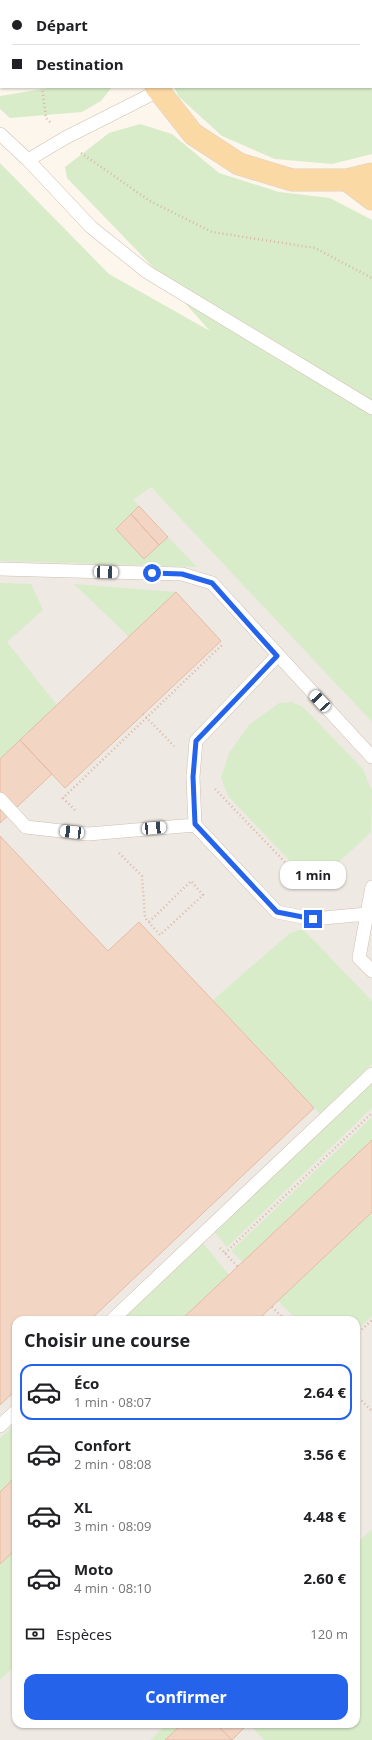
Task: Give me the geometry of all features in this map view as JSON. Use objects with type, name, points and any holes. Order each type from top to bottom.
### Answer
[{"type":"main road","points":[[157,89],[193,134],[239,164],[292,180],[347,180],[372,174]]},
{"type":"main road","points":[[347,180],[372,199]]},
{"type":"lane","points":[[28,160],[65,138],[157,89]]},
{"type":"lane","points":[[0,134],[28,160],[90,227],[147,272],[372,408]]},
{"type":"lane","points":[[0,569],[182,574],[212,583],[277,656],[372,757]]},
{"type":"lane","points":[[277,656],[196,741],[194,767],[195,824],[277,912],[313,919],[367,914]]},
{"type":"lane","points":[[0,799],[26,827],[88,834],[195,824]]},
{"type":"lane","points":[[372,887],[359,958],[372,972]]},
{"type":"lane","points":[[116,1316],[372,1074]]},
{"type":"lane","points":[[0,1426],[12,1415]]},
{"type":"path","points":[[42,88],[46,118]]},
{"type":"path","points":[[85,157],[150,201],[212,232],[315,248],[372,278]]},
{"type":"path","points":[[143,714],[303,881]]},
{"type":"path","points":[[225,1253],[372,1113]]},
{"type":"path","points":[[272,1307],[281,1316]]},
{"type":"path","points":[[360,1331],[372,1320]]},
{"type":"path","points":[[360,1399],[372,1411]]},
{"type":"shaded area","points":[[372,351],[372,1740],[0,1740],[0,490]]},
{"type":"green space","points":[[49,88],[111,88],[101,101],[82,112],[10,118],[0,109],[0,96]]},
{"type":"green space","points":[[174,88],[372,88],[372,154],[332,164],[275,159],[222,136],[179,97]]},
{"type":"green space","points":[[140,124],[172,134],[219,173],[279,192],[330,198],[372,220],[372,722],[151,487],[133,500],[139,506],[116,529],[144,559],[168,537],[197,567],[0,561],[0,163],[109,274],[210,331],[149,263],[67,178],[65,167],[109,133]]},
{"type":"green space","points":[[0,583],[31,584],[43,610],[7,642],[57,705],[0,759]]},
{"type":"green space","points":[[74,584],[176,592],[129,637]]},
{"type":"green space","points":[[292,702],[303,707],[363,769],[372,791],[371,832],[337,864],[319,876],[303,875],[228,796],[221,777],[229,753],[250,724],[279,703]]},
{"type":"green space","points":[[303,929],[372,1001],[372,1064],[320,1114],[213,1000],[290,933]]},
{"type":"green space","points":[[372,1083],[372,1108],[227,1247],[214,1232]]},
{"type":"green space","points":[[372,1117],[372,1140],[243,1262],[231,1251]]},
{"type":"green space","points":[[372,1212],[372,1316],[360,1327],[360,1316],[293,1316],[278,1301]]},
{"type":"green space","points":[[202,1242],[229,1275],[185,1316],[125,1316]]},
{"type":"green space","points":[[12,1427],[12,1480],[0,1492],[0,1438]]},
{"type":"green space","points":[[372,1529],[372,1740],[264,1740],[253,1728],[360,1728],[360,1540]]},
{"type":"green space","points":[[12,1553],[12,1669],[0,1680],[0,1564]]},
{"type":"green space","points":[[163,1728],[178,1728],[165,1740],[150,1740]]},
{"type":"building","points":[[139,506],[168,537],[159,545],[131,514]]},
{"type":"building","points":[[131,514],[159,545],[144,559],[116,529]]},
{"type":"building","points":[[176,592],[221,641],[65,788],[20,740]]},
{"type":"building","points":[[20,740],[52,774],[0,823],[0,759]]},
{"type":"building","points":[[0,836],[108,951],[139,922],[314,1108],[94,1316],[12,1316],[12,1394],[0,1405]]},
{"type":"building","points":[[372,1140],[372,1212],[262,1316],[185,1316]]},
{"type":"building","points":[[12,1480],[12,1553],[0,1564],[0,1492]]},
{"type":"building","points":[[178,1728],[220,1728],[232,1740],[165,1740]]},
{"type":"building","points":[[220,1728],[244,1728],[232,1740]]},
{"type":"route","points":[[152,573],[182,574],[212,583],[277,656],[196,741],[193,777],[195,824],[277,912],[313,919]]}]
